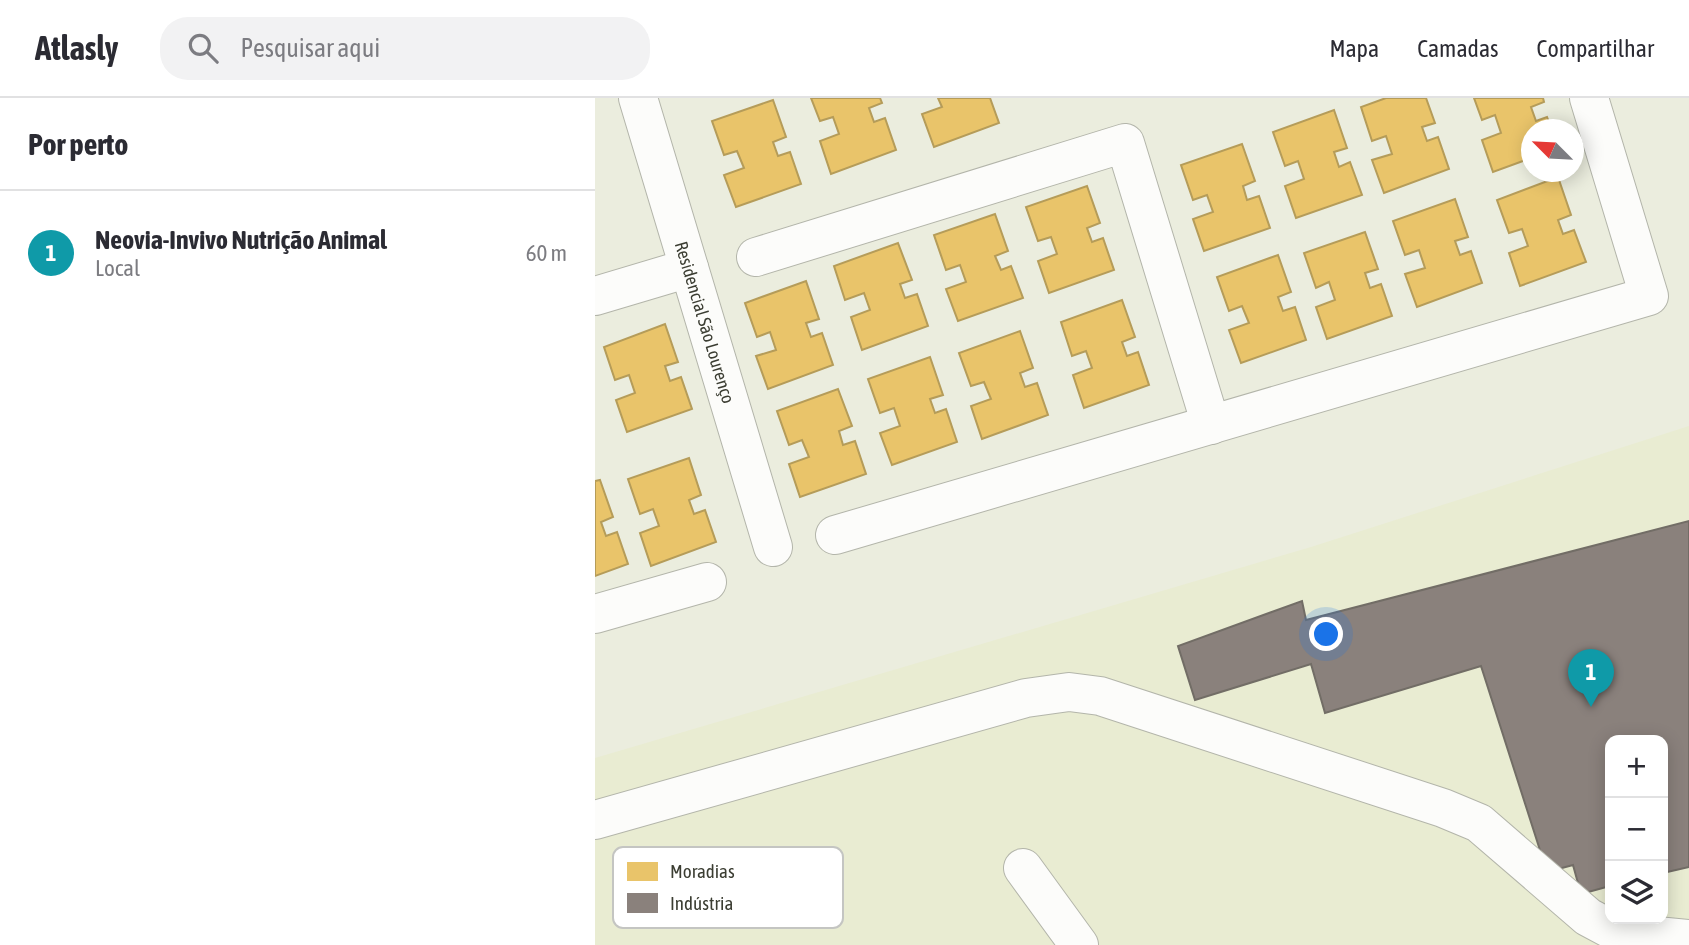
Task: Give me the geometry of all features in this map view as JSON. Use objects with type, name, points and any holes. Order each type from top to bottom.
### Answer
[{"type":"street","name":"Residencial São Lourenço","points":[[638,98],[773,547]]},
{"type":"street","points":[[835,536],[1649,296],[1589,98]]},
{"type":"street","points":[[756,257],[1125,143],[1211,425]]},
{"type":"street","points":[[595,296],[689,268]]},
{"type":"street","points":[[595,614],[707,582]]},
{"type":"street","points":[[595,820],[1026,698],[1069,692],[1100,696],[1443,808],[1479,823],[1588,917],[1616,932],[1689,939]]},
{"type":"street","points":[[1023,868],[1079,945]]},
{"type":"shaded area","points":[[1689,426],[1689,945],[595,945],[595,758],[1311,547]]},
{"type":"building: Moradias","points":[[811,98],[880,98],[882,103],[869,108],[874,122],[885,118],[896,150],[831,174],[820,141],[839,134],[833,117],[820,121]]},
{"type":"building: Moradias","points":[[938,98],[990,98],[999,123],[934,147],[922,114],[942,107]]},
{"type":"building: Moradias","points":[[1386,98],[1426,98],[1435,123],[1422,127],[1427,141],[1438,137],[1449,169],[1384,193],[1372,160],[1392,154],[1386,136],[1372,141],[1361,107]]},
{"type":"building: Moradias","points":[[1474,98],[1543,98],[1544,102],[1531,107],[1535,119],[1521,119],[1521,162],[1493,172],[1482,140],[1501,133],[1495,115],[1482,120]]},
{"type":"building: Moradias","points":[[773,100],[786,137],[773,142],[778,156],[790,152],[801,184],[736,207],[724,175],[744,168],[737,151],[724,155],[712,121]]},
{"type":"building: Moradias","points":[[1334,110],[1347,148],[1334,152],[1339,167],[1350,162],[1362,195],[1296,218],[1285,186],[1304,179],[1298,161],[1285,166],[1273,132]]},
{"type":"building: Moradias","points":[[1242,144],[1255,181],[1243,186],[1247,200],[1259,196],[1270,228],[1204,251],[1193,219],[1213,212],[1207,195],[1193,200],[1181,165]]},
{"type":"building: Moradias","points":[[1545,182],[1560,182],[1571,215],[1558,220],[1563,234],[1574,230],[1586,262],[1520,286],[1509,253],[1528,246],[1522,229],[1509,233],[1497,200]]},
{"type":"building: Moradias","points":[[1087,186],[1100,223],[1087,228],[1092,242],[1103,238],[1114,270],[1049,293],[1038,261],[1057,254],[1051,237],[1038,241],[1026,207]]},
{"type":"building: Moradias","points":[[1455,199],[1468,237],[1455,241],[1460,255],[1471,251],[1482,283],[1417,307],[1405,274],[1425,268],[1419,250],[1405,255],[1393,221]]},
{"type":"building: Moradias","points":[[995,214],[1008,251],[995,256],[1001,270],[1011,266],[1023,298],[958,321],[946,289],[966,282],[960,265],[946,270],[934,235]]},
{"type":"building: Moradias","points":[[1365,232],[1378,269],[1365,273],[1370,288],[1381,284],[1392,316],[1327,339],[1316,307],[1335,300],[1329,282],[1316,288],[1304,253]]},
{"type":"building: Moradias","points":[[898,243],[912,280],[900,284],[905,298],[917,294],[928,326],[862,350],[851,317],[870,310],[864,293],[845,300],[834,266]]},
{"type":"building: Moradias","points":[[1278,255],[1291,292],[1278,297],[1283,311],[1295,307],[1306,340],[1241,363],[1229,330],[1249,323],[1242,306],[1229,311],[1217,277]]},
{"type":"building: Moradias","points":[[806,281],[819,319],[806,323],[811,337],[822,333],[833,365],[768,389],[756,356],[776,350],[770,332],[757,337],[745,303]]},
{"type":"building: Moradias","points":[[1122,300],[1135,337],[1122,342],[1127,356],[1138,352],[1149,385],[1084,408],[1073,375],[1092,368],[1086,351],[1072,356],[1061,322]]},
{"type":"building: Moradias","points":[[665,324],[678,362],[665,366],[670,381],[681,377],[692,409],[627,432],[616,400],[635,393],[629,375],[615,380],[604,347]]},
{"type":"building: Moradias","points":[[1020,331],[1033,368],[1020,373],[1025,387],[1037,383],[1048,415],[982,439],[971,406],[991,399],[984,382],[971,386],[959,353]]},
{"type":"building: Moradias","points":[[930,357],[943,395],[930,399],[935,413],[946,409],[957,442],[892,465],[880,433],[900,426],[894,408],[880,413],[868,379]]},
{"type":"building: Moradias","points":[[838,389],[852,426],[839,431],[843,445],[855,441],[866,474],[800,497],[789,464],[809,457],[802,440],[789,445],[777,411]]},
{"type":"building: Moradias","points":[[689,458],[701,495],[689,500],[694,514],[705,510],[716,542],[651,566],[640,533],[659,526],[653,509],[640,514],[628,479]]},
{"type":"building: Moradias","points":[[600,480],[613,517],[601,522],[606,536],[617,532],[628,564],[595,576],[595,481]]},
{"type":"building: Indústria","points":[[1689,521],[1689,867],[1668,872],[1668,735],[1605,735],[1605,887],[1581,894],[1573,865],[1547,872],[1481,666],[1325,713],[1311,664],[1195,700],[1178,646],[1302,601],[1306,620]]},
{"type":"place","name":"Neovia-Invivo Nutrição Animal","points":[[1591,707]]}]
